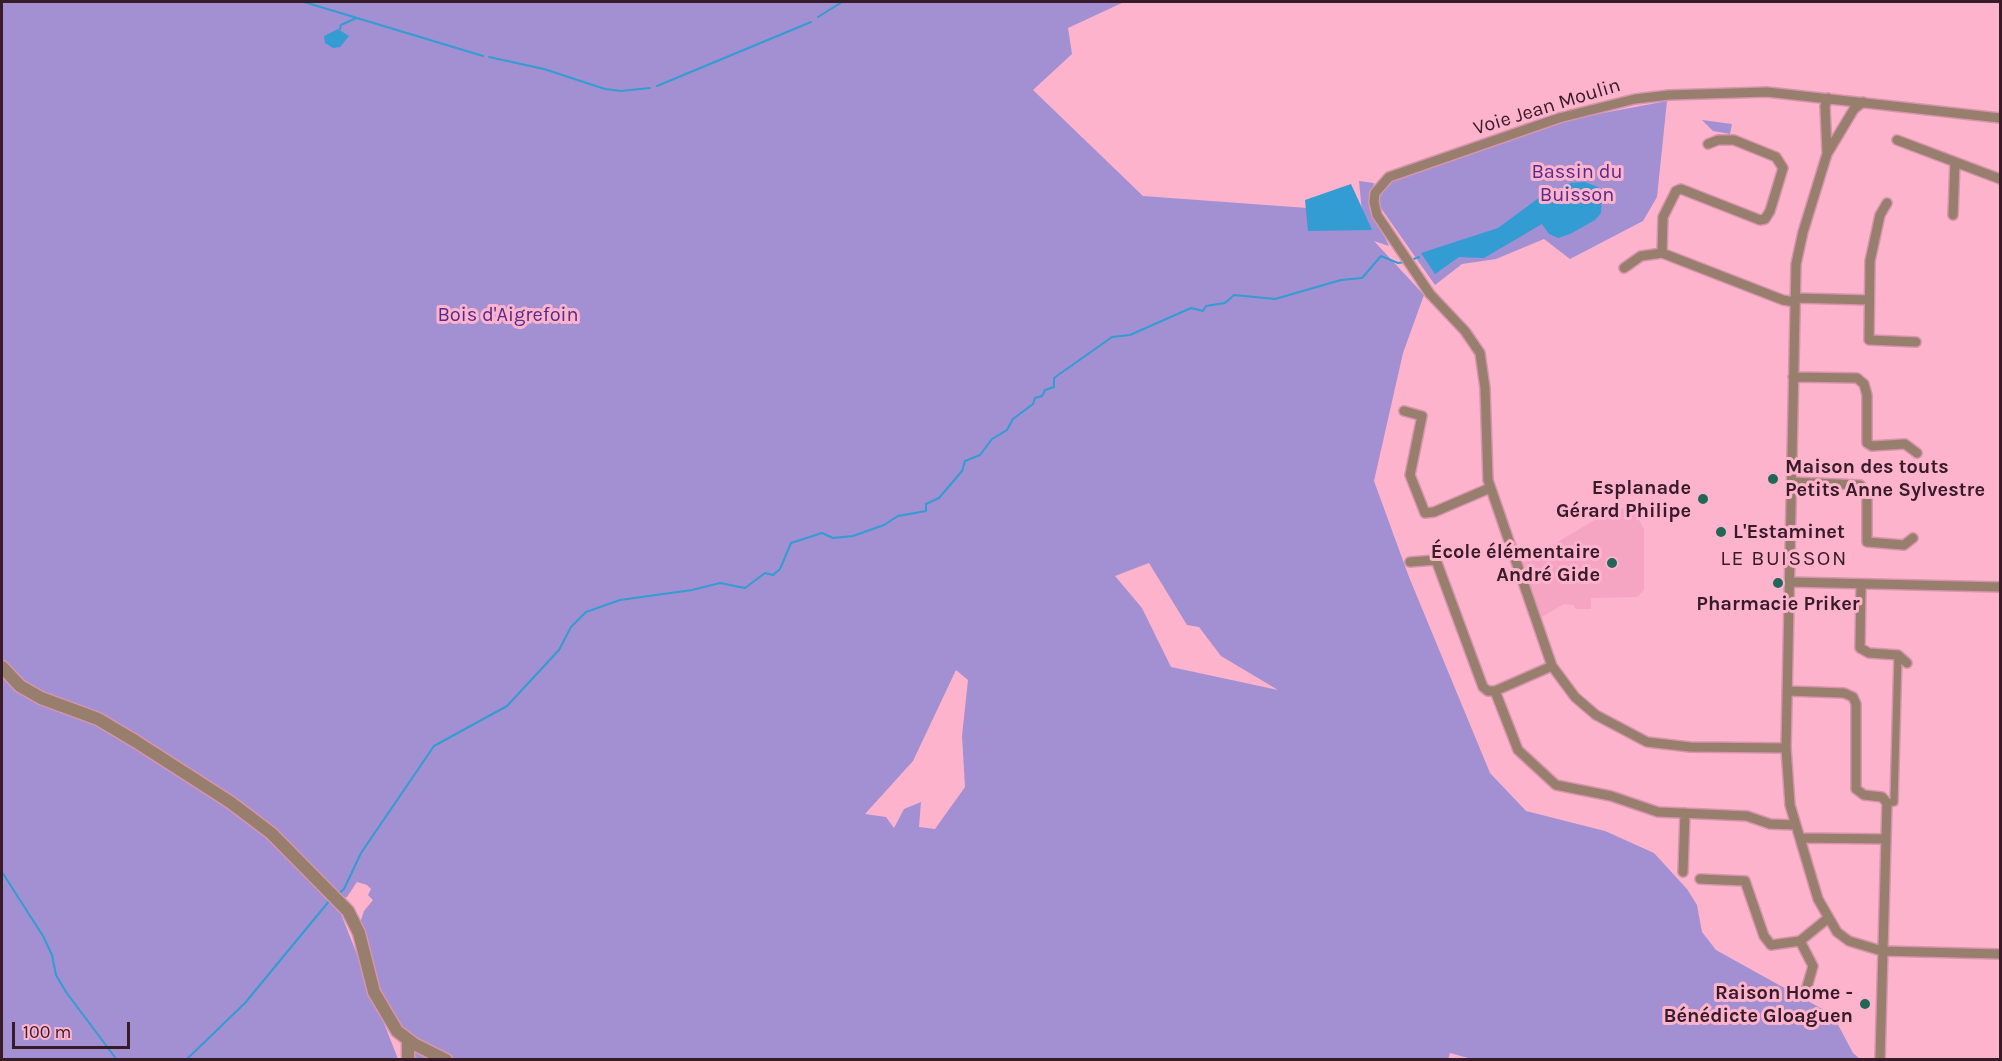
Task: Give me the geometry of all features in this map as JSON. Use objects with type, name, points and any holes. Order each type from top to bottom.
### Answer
[{"type":"street","name":"Voie Jean Moulin","points":[[1490,488],[1485,445],[1484,374],[1480,353],[1465,331],[1430,294],[1377,215],[1374,202],[1379,186],[1389,177],[1559,118],[1635,99],[1698,92],[1767,92],[2001,118]]},
{"type":"street","points":[[1827,154],[1825,106],[1828,98]]},
{"type":"street","points":[[1863,102],[1854,109],[1827,154],[1803,232],[1796,264],[1787,784],[1796,825],[1818,899],[1827,919],[1837,932],[1849,941],[1882,951],[2001,954]]},
{"type":"street","points":[[1662,253],[1663,217],[1676,191],[1681,189],[1760,220],[1766,219],[1770,211],[1783,168],[1776,157],[1734,140],[1718,140],[1708,144]]},
{"type":"street","points":[[1897,140],[2001,179]]},
{"type":"street","points":[[1953,215],[1955,162]]},
{"type":"street","points":[[1887,203],[1880,215],[1870,261],[1869,340],[1916,342]]},
{"type":"street","points":[[1624,268],[1641,256],[1662,253],[1783,300],[1869,300]]},
{"type":"street","points":[[1793,377],[1857,378],[1864,384],[1867,394],[1867,443],[1872,446],[1905,444],[1917,453]]},
{"type":"street","points":[[1404,411],[1422,416],[1410,475],[1425,513],[1434,512],[1490,488],[1552,666],[1575,697],[1596,716],[1647,742],[1690,747],[1786,748]]},
{"type":"street","points":[[1792,482],[1860,485],[1865,489],[1868,497],[1867,542],[1904,545],[1913,538]]},
{"type":"street","points":[[1410,562],[1436,560],[1484,687],[1488,691],[1552,666]]},
{"type":"street","points":[[1789,582],[2001,587]]},
{"type":"street","points":[[1861,584],[1860,648],[1869,653],[1898,655],[1907,663]]},
{"type":"street","points":[[1887,803],[1894,802],[1898,655]]},
{"type":"street","points":[[2,667],[20,686],[40,698],[98,719],[145,746],[230,802],[285,846],[348,911],[359,933],[371,984],[397,1031],[408,1040],[446,1059]]},
{"type":"street","points":[[1495,690],[1518,750],[1556,785],[1611,796],[1658,812],[1747,816],[1770,824],[1796,825]]},
{"type":"street","points":[[1787,691],[1844,693],[1853,697],[1856,705],[1856,789],[1864,795],[1882,796],[1887,803],[1880,1059]]},
{"type":"street","points":[[1683,872],[1685,813]]},
{"type":"street","points":[[1800,838],[1886,839]]},
{"type":"street","points":[[1700,879],[1745,881],[1768,943],[1778,946],[1800,941],[1827,919]]},
{"type":"street","points":[[1800,941],[1812,963],[1807,987]]},
{"type":"street","points":[[408,1040],[408,1059]]},
{"type":"shaded area","name":"École élémentaire André Gide","points":[[1615,508],[1633,509],[1644,529],[1644,590],[1637,597],[1591,598],[1591,609],[1576,609],[1573,605],[1564,604],[1540,618],[1522,563]]},
{"type":"green space","name":"Bois d'Aigrefoin","points":[[2,2],[1124,2],[1068,28],[1072,54],[1033,90],[1143,196],[1362,212],[1359,181],[1374,183],[1370,205],[1389,246],[1374,241],[1424,295],[1403,353],[1374,481],[1409,577],[1490,773],[1526,811],[1605,831],[1654,853],[1687,889],[1697,905],[1702,932],[1716,950],[1824,1010],[1835,1019],[1853,1053],[1860,1059],[1475,1060],[1450,1053],[1448,1060],[410,1059],[379,995],[359,926],[364,911],[373,900],[368,895],[371,889],[357,882],[347,897],[336,901],[398,1059],[2,1060]],"holes":[[[1149,563],[1187,625],[1199,627],[1221,656],[1278,690],[1171,667],[1142,608],[1115,576]],[[956,670],[968,680],[962,736],[965,787],[935,829],[919,827],[921,802],[904,809],[894,828],[886,817],[865,814],[913,761]]]},
{"type":"green space","name":"Bassin du Buisson","points":[[1667,101],[1657,197],[1643,221],[1570,259],[1544,239],[1496,259],[1462,264],[1435,285],[1378,204],[1381,190],[1396,177],[1566,120]]},
{"type":"green space","points":[[1702,120],[1732,124],[1730,134],[1713,131]]},
{"type":"water","points":[[338,29],[349,36],[340,47],[333,48],[325,43],[324,36]]},
{"type":"water","name":"Bassin du Buisson","points":[[1585,182],[1598,187],[1602,192],[1601,213],[1595,220],[1570,234],[1558,238],[1549,234],[1542,224],[1484,258],[1459,257],[1435,274],[1421,253],[1498,228],[1540,197],[1543,200],[1570,183]]},
{"type":"water","points":[[1351,184],[1372,230],[1308,231],[1305,200]]},
{"type":"waterway","points":[[304,2],[483,56]]},
{"type":"waterway","points":[[818,17],[842,2]]},
{"type":"waterway","points":[[340,29],[341,25],[356,18]]},
{"type":"waterway","points":[[657,86],[811,22]]},
{"type":"waterway","points":[[489,57],[544,69],[605,89],[621,91],[650,88]]},
{"type":"waterway","points":[[337,895],[344,889],[361,853],[434,746],[507,706],[559,650],[571,627],[586,612],[620,600],[692,590],[720,583],[745,588],[765,573],[773,575],[780,569],[791,543],[822,533],[833,538],[853,536],[884,525],[898,516],[926,511],[926,504],[939,498],[962,471],[965,461],[980,455],[992,439],[1007,430],[1013,419],[1033,404],[1035,398],[1042,396],[1045,390],[1054,387],[1054,378],[1112,337],[1130,335],[1191,308],[1203,311],[1206,306],[1225,303],[1234,295],[1275,299],[1341,280],[1362,278],[1381,256],[1398,263],[1406,262]]},
{"type":"waterway","points":[[1411,260],[1419,257]]},
{"type":"waterway","points":[[2,872],[43,936],[52,955],[56,975],[66,992],[117,1060]]},
{"type":"waterway","points":[[186,1060],[245,1003],[330,900]]},
{"type":"place","name":"Maison des touts Petits Anne Sylvestre","points":[[1773,479]]},
{"type":"place","name":"Esplanade Gérard Philipe","points":[[1703,499]]},
{"type":"place","name":"L'Estaminet","points":[[1721,532]]},
{"type":"place","name":"École élémentaire André Gide","points":[[1612,563]]},
{"type":"place","name":"Pharmacie Priker","points":[[1778,583]]},
{"type":"place","name":"Raison Home - Bénédicte Gloaguen","points":[[1865,1004]]},
{"type":"district","name":"LE BUISSON","points":[[1784,559]]}]
